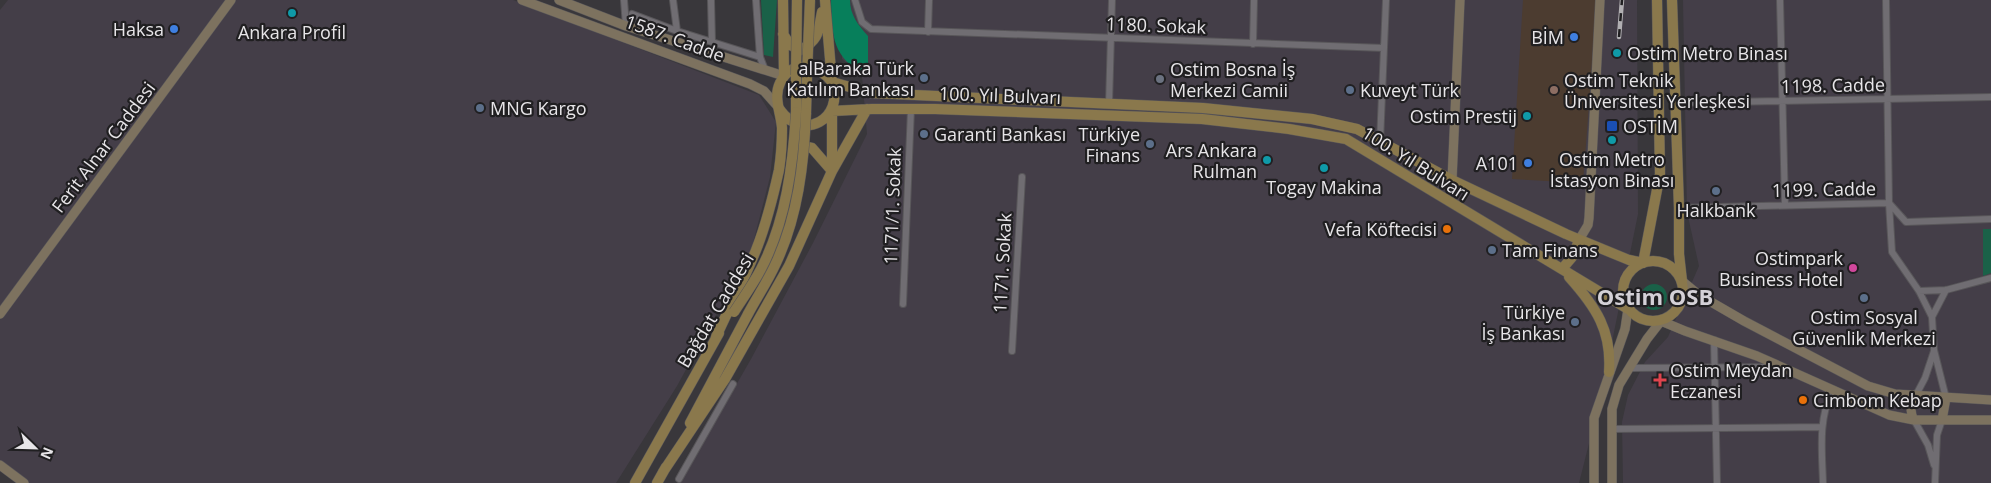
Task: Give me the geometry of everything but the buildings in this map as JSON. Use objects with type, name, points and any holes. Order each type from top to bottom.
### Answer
[{"type":"main road","name":"Ferit Alnar Caddesi","points":[[0,314],[231,0]]},
{"type":"main road","name":"1587. Cadde","points":[[522,0],[750,84],[764,92],[780,110]]},
{"type":"main road","name":"1587. Cadde","points":[[559,0],[626,26],[784,76]]},
{"type":"main road","points":[[716,337],[758,244],[779,162],[782,129],[777,92],[784,76],[783,0]]},
{"type":"main road","points":[[797,0],[796,75],[801,112]]},
{"type":"main road","points":[[801,112],[807,74],[810,0]]},
{"type":"main road","points":[[1452,180],[1460,0]]},
{"type":"main road","points":[[1600,0],[1589,218],[1588,225],[1579,240],[1573,256],[1562,269],[1584,293],[1599,315],[1607,336],[1610,356],[1609,372]]},
{"type":"main road","points":[[1643,263],[1660,167],[1657,0]]},
{"type":"main road","points":[[1612,483],[1612,409],[1619,385],[1647,339],[1661,321],[1677,310],[1682,301],[1672,0]]},
{"type":"main road","points":[[783,34],[790,45],[801,50],[813,43],[818,34],[825,1]]},
{"type":"main road","points":[[825,1],[832,82]]},
{"type":"main road","points":[[784,76],[792,70],[810,66],[827,74],[832,82],[836,91],[832,111],[832,171]]},
{"type":"main road","name":"100. Yıl Bulvarı","points":[[832,82],[871,93],[1203,108],[1312,119],[1357,128],[1452,180],[1579,240],[1629,260],[1643,263]]},
{"type":"main road","points":[[663,472],[725,379],[789,266],[832,171],[867,109],[863,102],[865,97],[871,93]]},
{"type":"main road","name":"100. Yıl Bulvarı","points":[[832,111],[910,109],[1202,119],[1289,129],[1346,139],[1628,310]]},
{"type":"main road","points":[[780,110],[785,117],[801,125],[810,125],[826,118],[832,111]]},
{"type":"main road","name":"Bağdat Caddesi","points":[[635,483],[716,337],[761,268],[778,226],[789,181],[801,112]]},
{"type":"main road","name":"Bağdat Caddesi","points":[[657,483],[776,264],[789,232],[801,185],[801,112]]},
{"type":"main road","points":[[779,162],[784,154],[797,145],[812,148],[832,171]]},
{"type":"main road","points":[[1991,400],[1895,394],[1868,386],[1699,295],[1682,281],[1677,272],[1669,265],[1660,261],[1650,261],[1632,268],[1623,284],[1624,302],[1628,310],[1643,320],[1661,321],[1685,332],[1714,340],[1783,367],[1889,415],[1914,420],[1991,420]]},
{"type":"main road","points":[[1594,483],[1594,418],[1625,329],[1628,310]]},
{"type":"main road","points":[[1914,420],[1911,408],[1916,396]]},
{"type":"main road","points":[[1942,420],[1946,398]]},
{"type":"main road","points":[[0,466],[24,483]]},
{"type":"street","points":[[624,0],[626,26]]},
{"type":"street","points":[[673,0],[677,31]]},
{"type":"street","points":[[711,0],[712,42]]},
{"type":"street","points":[[756,0],[760,57],[765,70]]},
{"type":"street","name":"1180. Sokak","points":[[855,0],[862,22],[871,29],[1384,48]]},
{"type":"street","points":[[928,32],[929,0]]},
{"type":"street","points":[[1109,104],[1112,0]]},
{"type":"street","points":[[1253,44],[1254,0]]},
{"type":"street","points":[[1380,142],[1386,0]]},
{"type":"street","points":[[1780,0],[1785,205]]},
{"type":"street","points":[[1886,0],[1889,203],[1892,252],[1919,291],[1932,317],[1934,350],[1946,398]]},
{"type":"street","points":[[632,14],[677,31],[760,57]]},
{"type":"street","name":"1198. Cadde","points":[[1675,103],[1991,97]]},
{"type":"street","name":"1171/1. Sokak","points":[[903,304],[910,109]]},
{"type":"street","name":"1171. Sokak","points":[[1012,351],[1022,177]]},
{"type":"street","name":"1199. Cadde","points":[[1679,208],[1889,203],[1906,222],[1991,219]]},
{"type":"street","points":[[1919,291],[1946,290],[1991,278]]},
{"type":"street","points":[[1932,317],[1946,290]]},
{"type":"street","points":[[1714,340],[1718,483]]},
{"type":"street","points":[[1916,396],[1925,378],[1934,350]]},
{"type":"street","points":[[1630,368],[1783,367]]},
{"type":"street","points":[[679,479],[733,384]]},
{"type":"street","points":[[1824,483],[1822,427],[1825,407],[1832,390]]},
{"type":"street","points":[[1914,420],[1928,445],[1935,469]]},
{"type":"street","points":[[1935,483],[1937,435],[1942,420]]},
{"type":"street","points":[[1612,429],[1822,427]]},
{"type":"shaded area","points":[[8,0],[513,0],[759,95],[776,122],[770,177],[751,251],[677,386],[616,483],[24,483],[0,465],[0,10]]},
{"type":"shaded area","points":[[841,0],[1637,0],[1638,214],[1601,396],[1579,483],[680,483],[751,359],[813,243],[867,134],[862,76],[842,59]]},
{"type":"shaded area","name":"Ostim Teknik Üniversitesi Yerleşkesi","points":[[1523,0],[1597,0],[1583,183],[1512,179]]},
{"type":"shaded area","points":[[1683,0],[1991,0],[1991,483],[1623,483],[1622,422],[1628,395],[1645,362],[1668,337],[1699,266],[1687,212]]},
{"type":"green space","points":[[761,0],[777,0],[773,57],[764,55]]},
{"type":"green space","points":[[831,0],[850,0],[855,20],[868,36],[868,77],[847,62],[836,45],[832,25]]},
{"type":"green space","points":[[1983,229],[1991,229],[1991,273],[1983,276]]},
{"type":"green space","points":[[1654,284],[1663,288],[1667,297],[1663,306],[1654,310],[1645,306],[1641,297],[1645,288]]},
{"type":"railway","points":[[1619,37],[1622,0]]},
{"type":"place","name":"Ankara Profil","points":[[292,13]]},
{"type":"place","name":"Haksa","points":[[174,29]]},
{"type":"place","name":"BİM","points":[[1574,37]]},
{"type":"place","name":"Ostim Metro Binası","points":[[1617,53]]},
{"type":"place","name":"alBaraka Türk Katılım Bankası","points":[[924,78]]},
{"type":"place","name":"Ostim Bosna İş Merkezi Camii","points":[[1160,79]]},
{"type":"place","name":"Kuveyt Türk","points":[[1350,90]]},
{"type":"place","name":"Ostim Teknik Üniversitesi Yerleşkesi","points":[[1554,90]]},
{"type":"place","name":"MNG Kargo","points":[[480,108]]},
{"type":"place","name":"Ostim Prestij","points":[[1527,116]]},
{"type":"place","name":"OSTİM","points":[[1612,126]]},
{"type":"place","name":"Garanti Bankası","points":[[924,134]]},
{"type":"place","name":"Ostim Metro İstasyon Binası","points":[[1612,140]]},
{"type":"place","name":"Türkiye Finans","points":[[1150,144]]},
{"type":"place","name":"Ars Ankara Rulman","points":[[1267,160]]},
{"type":"place","name":"A101","points":[[1528,163]]},
{"type":"place","name":"Togay Makina","points":[[1324,168]]},
{"type":"place","name":"Halkbank","points":[[1716,191]]},
{"type":"place","name":"Vefa Köftecisi","points":[[1447,229]]},
{"type":"place","name":"Tam Finans","points":[[1492,250]]},
{"type":"place","name":"Ostimpark Business Hotel","points":[[1853,268]]},
{"type":"place","name":"Ostim Sosyal Güvenlik Merkezi","points":[[1864,298]]},
{"type":"place","name":"Türkiye İş Bankası","points":[[1575,322]]},
{"type":"place","name":"Ostim Meydan Eczanesi","points":[[1660,380]]},
{"type":"place","name":"Cimbom Kebap","points":[[1803,400]]},
{"type":"district","name":"Ostim OSB","points":[[1655,296]]}]
